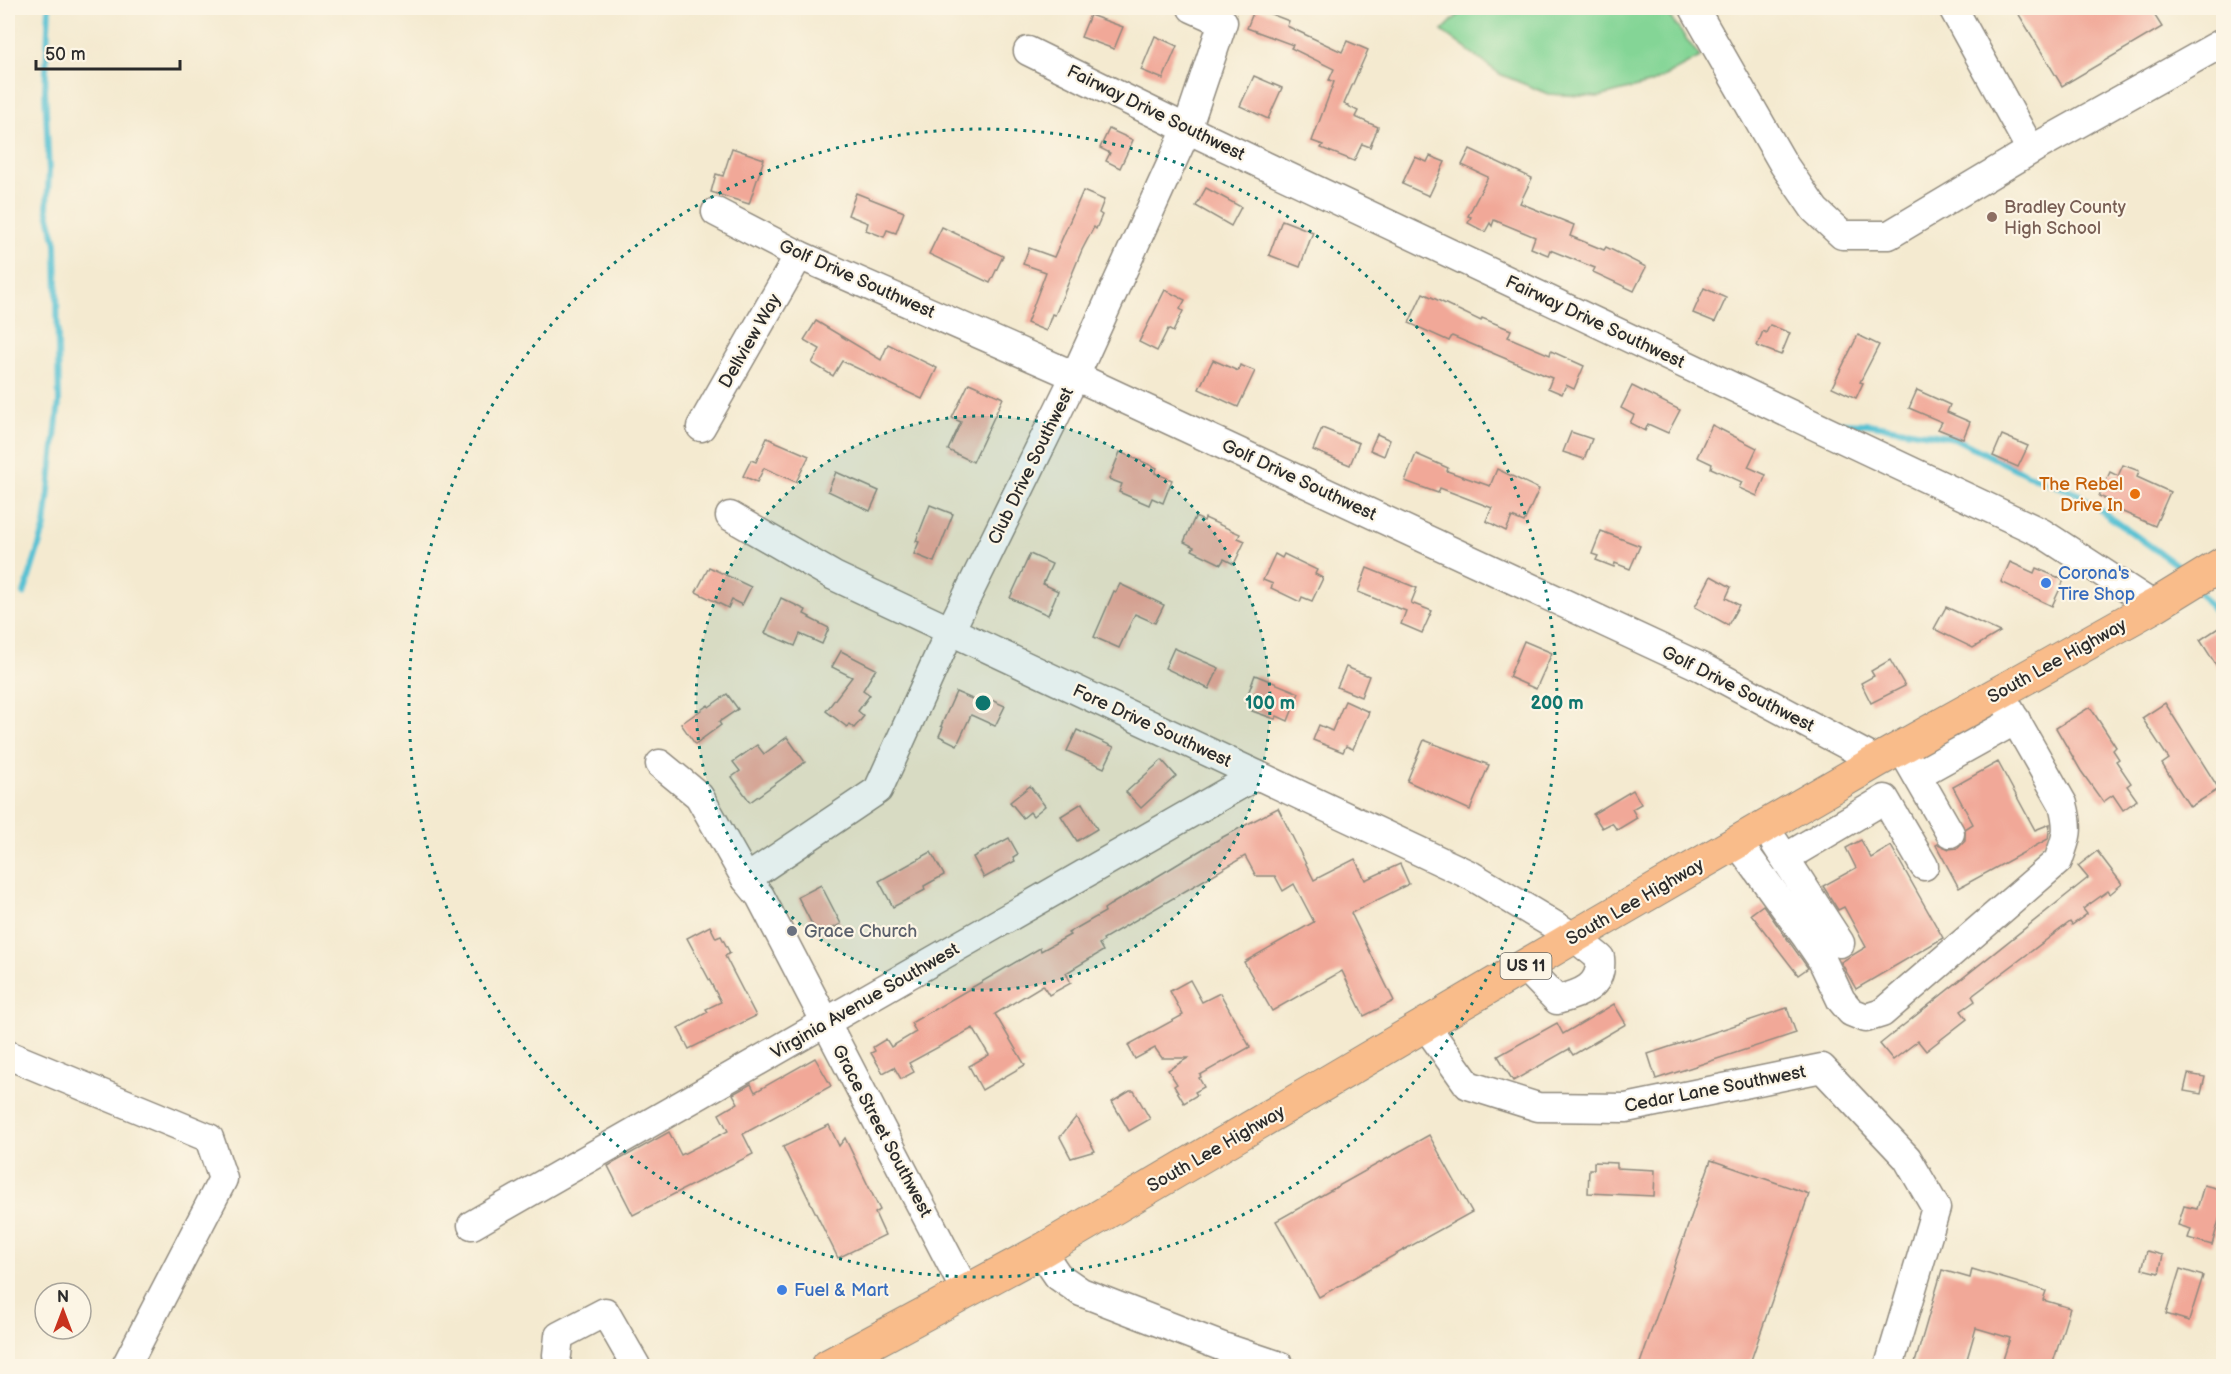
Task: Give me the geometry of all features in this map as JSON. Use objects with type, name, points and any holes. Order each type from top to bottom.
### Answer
[{"type":"main road","name":"South Lee Highway","points":[[828,1366],[1041,1251],[1750,834],[1890,763],[2000,693],[2154,606],[2223,563]]},
{"type":"street","name":"Club Drive Southwest","points":[[746,879],[878,790],[950,632],[1075,376],[1187,129],[1223,22],[1192,8]]},
{"type":"street","points":[[1694,8],[1784,165],[1815,210],[1842,235],[1889,235],[2031,150],[2223,42]]},
{"type":"street","points":[[1953,8],[2031,150]]},
{"type":"street","name":"Fairway Drive Southwest","points":[[1028,51],[1187,129],[2042,533],[2154,606]]},
{"type":"street","name":"Golf Drive Southwest","points":[[716,212],[799,255],[1075,376],[1701,667],[1890,763]]},
{"type":"street","name":"Dellview Way","points":[[701,427],[799,255]]},
{"type":"street","name":"Fore Drive Southwest","points":[[730,516],[834,576],[1472,876],[1574,937],[1600,958],[1601,971],[1590,986],[1579,994],[1557,1000],[1525,967]]},
{"type":"street","points":[[1750,834],[1841,1000],[1851,1012],[1866,1018],[1882,1013],[2058,861],[2067,839],[2068,823],[2063,804],[2000,693]]},
{"type":"street","points":[[1890,763],[2016,720]]},
{"type":"street","points":[[1890,763],[1885,799],[1924,866]]},
{"type":"street","points":[[1890,763],[1950,833]]},
{"type":"street","name":"Grace Street Southwest","points":[[660,764],[699,796],[746,879],[760,896],[966,1292]]},
{"type":"street","name":"Virginia Avenue Southwest","points":[[472,1225],[1257,775]]},
{"type":"street","points":[[1785,858],[1885,799]]},
{"type":"street","points":[[1750,834],[1785,858],[1840,943]]},
{"type":"street","name":"Cedar Lane Southwest","points":[[1426,1026],[1468,1085],[1538,1107],[1626,1108],[1822,1068],[1907,1158],[1936,1208],[1889,1366]]},
{"type":"street","points":[[8,1055],[209,1138],[223,1179],[126,1366]]},
{"type":"street","points":[[1041,1251],[1058,1276],[1081,1292],[1220,1357],[1280,1366]]},
{"type":"street","points":[[552,1363],[559,1336],[605,1312],[636,1366]]},
{"type":"green space","points":[[1465,8],[1663,8],[1700,57],[1652,83],[1599,97],[1548,94],[1500,74],[1442,31]]},
{"type":"building","points":[[1255,8],[1289,21],[1287,26],[1342,52],[1347,41],[1368,50],[1344,104],[1358,111],[1355,117],[1378,127],[1370,147],[1362,144],[1354,161],[1321,148],[1323,145],[1312,141],[1334,82],[1329,80],[1334,69],[1291,48],[1293,45],[1247,28]]},
{"type":"building","points":[[2015,8],[2150,8],[2162,27],[2062,86]]},
{"type":"building","points":[[1090,15],[1123,27],[1114,49],[1081,37]]},
{"type":"building","points":[[1155,36],[1177,46],[1163,79],[1141,70]]},
{"type":"building","points":[[1254,76],[1282,88],[1268,119],[1240,106]]},
{"type":"building","points":[[1109,129],[1133,140],[1120,168],[1106,161],[1110,153],[1100,148]]},
{"type":"building","points":[[732,148],[764,159],[749,204],[711,192],[716,174],[723,176]]},
{"type":"building","points":[[1470,149],[1532,178],[1520,203],[1574,225],[1570,236],[1604,250],[1606,247],[1646,267],[1634,291],[1593,272],[1595,268],[1550,250],[1548,255],[1531,248],[1535,237],[1494,220],[1492,226],[1490,223],[1485,232],[1468,223],[1471,217],[1468,216],[1488,177],[1462,165]]},
{"type":"building","points":[[1430,156],[1445,162],[1429,196],[1402,184],[1415,157],[1427,162]]},
{"type":"building","points":[[1206,188],[1241,207],[1231,226],[1196,206]]},
{"type":"building","points":[[1083,191],[1104,200],[1099,213],[1102,215],[1082,250],[1046,331],[1027,323],[1046,272],[1023,264],[1029,248],[1054,257]]},
{"type":"building","points":[[856,193],[904,212],[896,233],[887,230],[884,237],[866,230],[868,223],[848,215]]},
{"type":"building","points":[[1282,220],[1313,232],[1300,267],[1269,255]]},
{"type":"building","points":[[942,227],[1003,256],[990,283],[929,254]]},
{"type":"building","points":[[1704,288],[1726,298],[1715,322],[1693,313]]},
{"type":"building","points":[[1165,290],[1185,300],[1180,309],[1183,311],[1173,332],[1168,329],[1157,351],[1139,342]]},
{"type":"building","points":[[1423,293],[1481,321],[1482,318],[1511,330],[1508,337],[1550,355],[1551,351],[1584,366],[1574,389],[1566,385],[1562,394],[1548,388],[1552,378],[1452,336],[1449,341],[1409,323]]},
{"type":"building","points":[[816,321],[881,360],[888,344],[937,368],[922,399],[842,361],[833,376],[812,363],[820,349],[804,340]]},
{"type":"building","points":[[1770,325],[1790,333],[1781,355],[1757,346],[1763,331],[1766,333]]},
{"type":"building","points":[[1858,335],[1879,345],[1860,382],[1863,383],[1856,398],[1832,387]]},
{"type":"building","points":[[1213,360],[1238,371],[1240,365],[1255,371],[1238,407],[1199,389]]},
{"type":"building","points":[[969,383],[1003,398],[973,462],[948,450],[961,422],[952,418]]},
{"type":"building","points":[[1632,386],[1680,410],[1668,433],[1648,424],[1645,431],[1630,423],[1634,415],[1621,408]]},
{"type":"building","points":[[1917,390],[1950,405],[1947,412],[1970,422],[1963,439],[1938,429],[1942,422],[1909,408]]},
{"type":"building","points":[[1712,425],[1757,448],[1748,467],[1766,475],[1757,496],[1739,488],[1742,482],[1711,468],[1712,464],[1697,457]]},
{"type":"building","points":[[1322,428],[1359,443],[1350,465],[1313,450]]},
{"type":"building","points":[[1571,432],[1592,439],[1584,459],[1563,452]]},
{"type":"building","points":[[1377,434],[1390,440],[1384,456],[1370,450]]},
{"type":"building","points":[[2002,435],[2028,446],[2018,467],[1993,456]]},
{"type":"building","points":[[767,438],[809,456],[796,482],[764,468],[757,482],[743,476],[751,460],[756,462]]},
{"type":"building","points":[[1120,452],[1157,468],[1155,473],[1172,480],[1163,503],[1152,498],[1149,505],[1119,492],[1122,484],[1109,479]]},
{"type":"building","points":[[1416,454],[1448,468],[1447,471],[1490,486],[1497,469],[1539,489],[1524,522],[1512,517],[1506,531],[1486,521],[1492,508],[1440,488],[1438,493],[1405,481]]},
{"type":"building","name":"The Rebel Drive In","points":[[2123,465],[2139,471],[2137,477],[2170,492],[2155,526],[2116,509],[2118,504],[2099,496],[2110,472],[2118,476]]},
{"type":"building","points":[[836,472],[879,491],[870,511],[828,491]]},
{"type":"building","points":[[930,505],[953,514],[934,562],[914,554],[919,542],[916,541]]},
{"type":"building","points":[[1195,517],[1204,521],[1205,518],[1240,534],[1238,538],[1245,541],[1234,564],[1224,559],[1221,564],[1192,550],[1194,547],[1184,542]]},
{"type":"building","points":[[1601,531],[1640,546],[1630,569],[1615,563],[1614,567],[1596,560],[1598,556],[1592,554]]},
{"type":"building","points":[[1030,554],[1052,564],[1043,584],[1058,591],[1048,615],[1010,598]]},
{"type":"building","points":[[1275,554],[1282,558],[1284,554],[1317,570],[1315,574],[1323,578],[1312,601],[1302,597],[1300,602],[1271,588],[1273,584],[1263,580]]},
{"type":"building","points":[[2010,562],[2034,573],[2036,568],[2064,580],[2052,606],[2001,582]]},
{"type":"building","points":[[709,567],[751,587],[742,605],[732,600],[728,608],[696,592]]},
{"type":"building","points":[[1367,568],[1417,588],[1411,603],[1432,611],[1422,633],[1401,624],[1406,611],[1358,592]]},
{"type":"building","points":[[1711,576],[1731,587],[1726,598],[1739,605],[1728,625],[1695,607]]},
{"type":"building","points":[[1120,584],[1164,605],[1155,623],[1135,614],[1119,648],[1094,637],[1114,591],[1116,592]]},
{"type":"building","points":[[781,598],[806,610],[804,614],[809,618],[829,628],[822,644],[800,634],[795,646],[765,633]]},
{"type":"building","points":[[1946,607],[2000,632],[1973,648],[1934,629]]},
{"type":"building","points":[[2223,625],[2223,676],[2200,640]]},
{"type":"building","points":[[1524,641],[1552,653],[1536,689],[1509,677]]},
{"type":"building","points":[[1174,648],[1219,668],[1209,689],[1165,668]]},
{"type":"building","points":[[841,651],[876,669],[863,690],[870,695],[858,711],[864,716],[854,728],[849,724],[847,727],[826,711],[852,677],[832,667]]},
{"type":"building","points":[[1890,660],[1905,686],[1871,703],[1861,683],[1874,676],[1871,671]]},
{"type":"building","points":[[1346,667],[1369,676],[1361,697],[1337,687]]},
{"type":"building","points":[[1255,675],[1299,693],[1288,721],[1277,716],[1275,719],[1252,711],[1254,706],[1245,702]]},
{"type":"building","points":[[956,692],[986,705],[989,699],[1005,706],[995,726],[971,715],[957,745],[939,736]]},
{"type":"building","points":[[727,694],[738,709],[719,722],[721,725],[695,744],[681,724]]},
{"type":"building","points":[[1345,701],[1369,712],[1353,749],[1346,746],[1343,752],[1313,740],[1319,725],[1332,731]]},
{"type":"building","points":[[2165,703],[2219,789],[2190,807],[2162,764],[2169,759],[2142,718]]},
{"type":"building","points":[[2090,707],[2116,747],[2113,750],[2119,759],[2116,761],[2131,783],[2127,786],[2137,800],[2123,810],[2113,795],[2103,802],[2081,771],[2056,728]]},
{"type":"building","points":[[1077,730],[1114,747],[1104,768],[1067,751]]},
{"type":"building","points":[[787,737],[805,762],[750,802],[732,777],[740,771],[733,762],[757,745],[764,754]]},
{"type":"building","points":[[1424,740],[1489,765],[1470,810],[1407,781]]},
{"type":"building","points":[[1162,760],[1176,776],[1141,808],[1126,792]]},
{"type":"building","points":[[1998,762],[2035,830],[2050,824],[2048,839],[1959,888],[1936,845],[1949,849],[1958,848],[1965,841],[1965,829],[1973,824],[1953,787]]},
{"type":"building","points":[[1030,786],[1045,806],[1033,816],[1030,812],[1023,818],[1010,802]]},
{"type":"building","points":[[1633,790],[1641,804],[1632,809],[1637,818],[1617,830],[1612,823],[1602,828],[1593,814]]},
{"type":"building","points":[[1082,803],[1097,829],[1077,841],[1061,816]]},
{"type":"building","points":[[1278,808],[1314,880],[1355,859],[1365,880],[1400,864],[1409,884],[1351,913],[1394,1001],[1364,1016],[1342,971],[1272,1011],[1244,962],[1314,922],[1294,884],[1283,891],[1275,876],[1256,876],[1245,856],[1103,939],[1104,941],[1099,944],[1103,951],[1066,973],[1071,983],[1049,995],[1043,985],[995,1014],[1025,1065],[982,1090],[969,1066],[989,1055],[973,1028],[909,1063],[914,1072],[901,1079],[894,1067],[883,1073],[871,1053],[875,1051],[873,1047],[886,1039],[891,1047],[916,1032],[911,1023],[1040,948],[1041,951],[1070,935],[1068,933],[1105,912],[1104,909],[1110,905],[1221,838]]},
{"type":"building","points":[[1009,838],[1018,854],[1013,857],[1015,861],[984,878],[973,857]]},
{"type":"building","points":[[1861,840],[1871,858],[1891,846],[1943,938],[1856,989],[1841,962],[1866,947],[1844,907],[1838,910],[1823,886],[1856,868],[1846,848]]},
{"type":"building","points":[[2097,851],[2122,884],[2110,894],[2108,891],[2083,909],[2087,914],[2072,925],[2070,922],[1972,996],[1975,1001],[1961,1011],[1967,1019],[1926,1051],[1918,1041],[1893,1060],[1880,1044],[2088,878],[2078,866]]},
{"type":"building","points":[[931,852],[944,875],[924,886],[925,890],[893,907],[879,881]]},
{"type":"building","points":[[821,885],[841,924],[818,936],[798,897]]},
{"type":"building","points":[[1763,905],[1808,968],[1798,975],[1751,914]]},
{"type":"building","points":[[710,926],[716,938],[721,936],[730,953],[725,956],[756,1016],[689,1049],[678,1028],[708,1012],[706,1009],[721,1002],[687,938]]},
{"type":"building","points":[[1190,980],[1202,1002],[1220,993],[1250,1047],[1200,1075],[1199,1078],[1204,1087],[1195,1092],[1197,1095],[1184,1103],[1174,1086],[1177,1084],[1168,1070],[1188,1058],[1162,1058],[1155,1048],[1135,1059],[1128,1045],[1183,1015],[1170,991]]},
{"type":"building","points":[[1614,1004],[1626,1024],[1573,1055],[1569,1049],[1513,1081],[1498,1056],[1557,1023],[1563,1034]]},
{"type":"building","points":[[1787,1008],[1796,1033],[1656,1079],[1648,1054]]},
{"type":"building","points":[[815,1058],[831,1086],[743,1134],[753,1154],[633,1215],[608,1166],[669,1132],[681,1155],[728,1131],[719,1114],[738,1103],[733,1094],[751,1084],[755,1092]]},
{"type":"building","points":[[2188,1074],[2205,1077],[2201,1094],[2184,1091]]},
{"type":"building","points":[[1134,1091],[1150,1119],[1129,1131],[1112,1102]]},
{"type":"building","points":[[1076,1117],[1095,1151],[1071,1158],[1060,1137]]},
{"type":"building","points":[[829,1125],[839,1146],[845,1138],[880,1210],[875,1213],[885,1235],[838,1258],[783,1147]]},
{"type":"building","points":[[1429,1135],[1472,1212],[1319,1297],[1276,1221]]},
{"type":"building","points":[[1711,1160],[1809,1194],[1749,1366],[1639,1366]]},
{"type":"building","points":[[1594,1162],[1617,1163],[1617,1168],[1655,1170],[1654,1196],[1588,1193],[1589,1169],[1594,1169]]},
{"type":"building","points":[[2204,1185],[2223,1190],[2223,1206],[2212,1245],[2188,1238],[2191,1229],[2178,1225],[2184,1206],[2197,1209]]},
{"type":"building","points":[[2147,1251],[2163,1255],[2159,1273],[2142,1269]]},
{"type":"building","points":[[1972,1269],[2046,1291],[2043,1300],[2070,1308],[2052,1366],[2001,1366],[2010,1338],[1976,1328],[1965,1366],[1914,1366],[1942,1270],[1970,1278]]},
{"type":"building","points":[[2180,1269],[2203,1276],[2189,1321],[2166,1314]]},
{"type":"waterway","points":[[24,594],[45,526],[59,402],[56,243],[47,208],[49,171],[45,91],[49,8]]},
{"type":"waterway","points":[[1836,423],[1867,424],[1954,438],[2028,475],[2078,494],[2178,566],[2186,576]]},
{"type":"waterway","points":[[2198,591],[2224,622]]},
{"type":"place","name":"Bradley County High School","points":[[1992,217]]},
{"type":"place","name":"The Rebel Drive In","points":[[2135,494]]},
{"type":"place","name":"Corona's Tire Shop","points":[[2046,583]]},
{"type":"place","name":"Grace Church","points":[[792,931]]},
{"type":"place","name":"Fuel & Mart","points":[[782,1290]]}]
